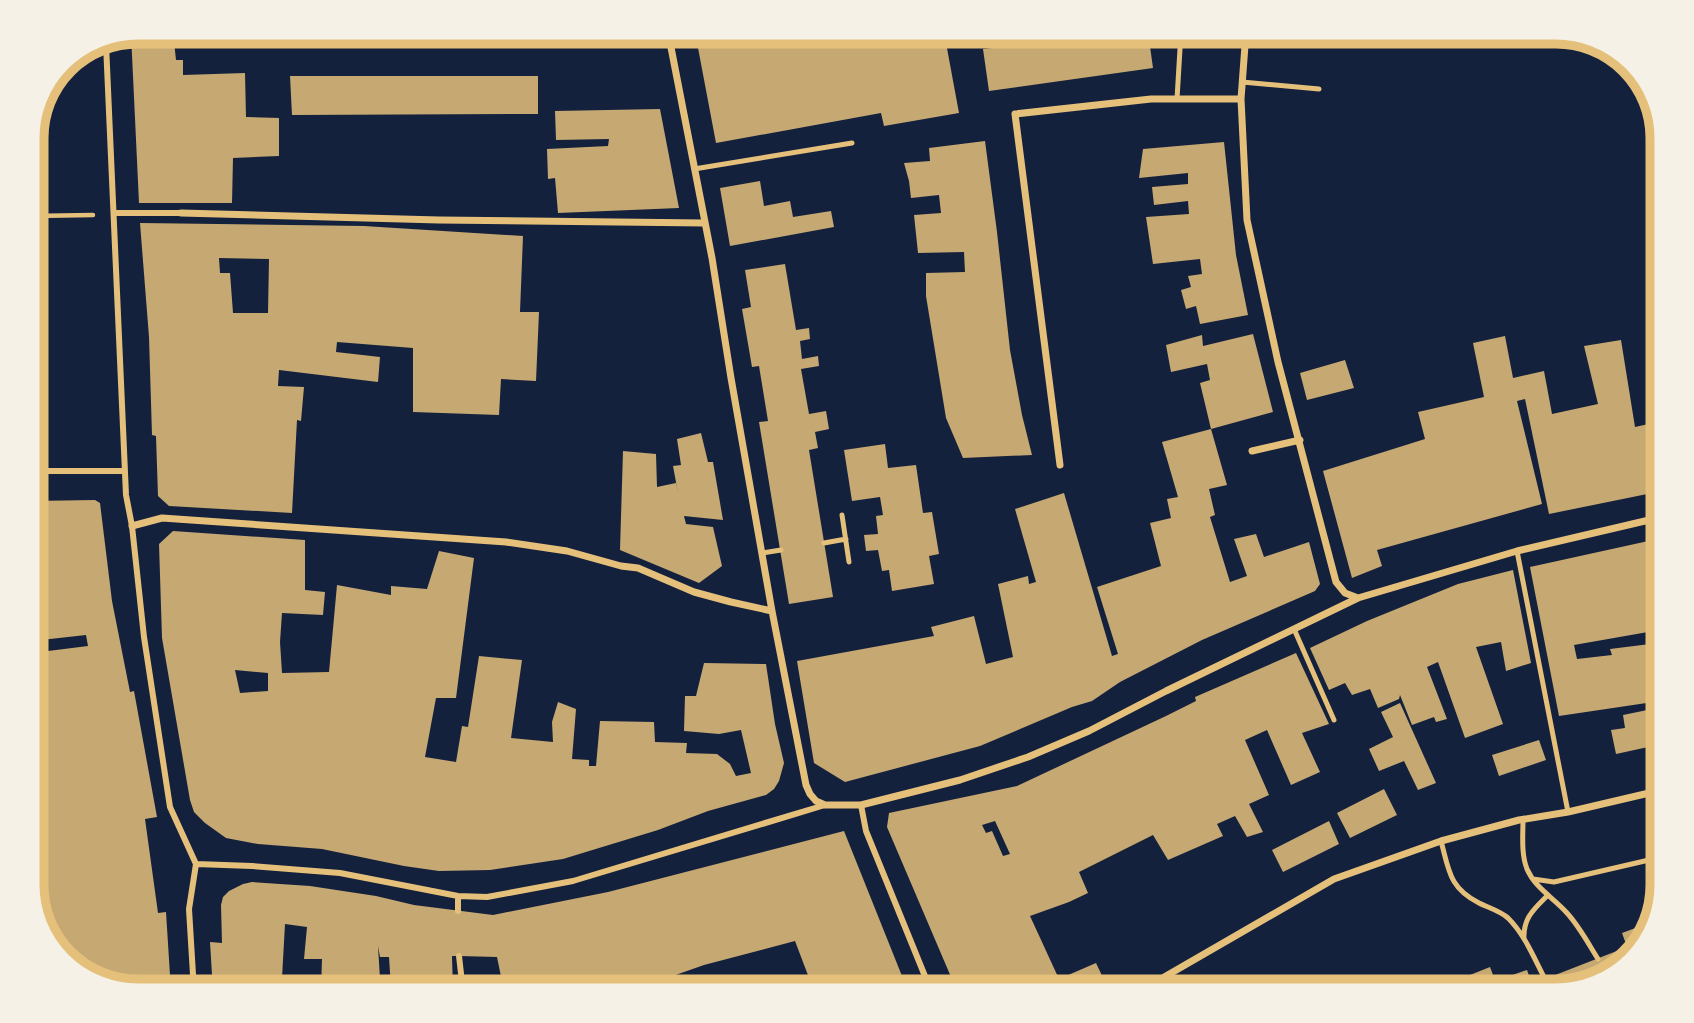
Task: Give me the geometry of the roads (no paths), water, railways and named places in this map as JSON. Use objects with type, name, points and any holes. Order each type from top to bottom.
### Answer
[{"type":"street","points":[[670,44],[806,785],[816,801],[825,805]]},
{"type":"street","points":[[1245,44],[1241,99],[1247,220],[1278,362],[1336,582],[1345,593],[1359,598]]},
{"type":"street","points":[[106,50],[126,495],[170,807],[196,864],[189,909],[193,979]]},
{"type":"street","points":[[1060,466],[1015,114],[1151,99],[1241,99]]},
{"type":"street","points":[[114,213],[704,223]]},
{"type":"street","points":[[1252,451],[1300,440]]},
{"type":"street","points":[[44,471],[125,471]]},
{"type":"street","points":[[132,526],[162,518],[506,542],[568,551],[638,568],[694,592],[772,611]]},
{"type":"street","points":[[196,864],[340,873],[458,896],[487,897],[573,881],[825,805],[861,805],[960,780],[1028,757],[1089,731],[1359,598],[1517,551],[1650,520]]},
{"type":"street","points":[[1162,979],[1334,879],[1441,841],[1650,793]]},
{"type":"street","points":[[861,805],[866,831],[927,979]]},
{"type":"street","points":[[458,896],[458,911]]},
{"type":"street","points":[[459,956],[462,979]]},
{"type":"lane","points":[[1177,99],[1180,44]]},
{"type":"lane","points":[[1242,82],[1319,89]]},
{"type":"lane","points":[[694,169],[852,143]]},
{"type":"lane","points":[[842,515],[849,562]]},
{"type":"lane","points":[[824,543],[846,540]]},
{"type":"lane","points":[[762,553],[780,550]]},
{"type":"lane","points":[[1517,551],[1568,812]]},
{"type":"lane","points":[[1294,629],[1334,720]]},
{"type":"lane","points":[[1523,820],[1523,859],[1528,872],[1548,896],[1565,910],[1598,959]]},
{"type":"lane","points":[[1441,841],[1451,878],[1472,900],[1503,914],[1509,920],[1524,939],[1545,979]]},
{"type":"lane","points":[[1533,879],[1553,882],[1650,860]]},
{"type":"lane","points":[[1524,939],[1525,924],[1531,912],[1548,896]]}]
